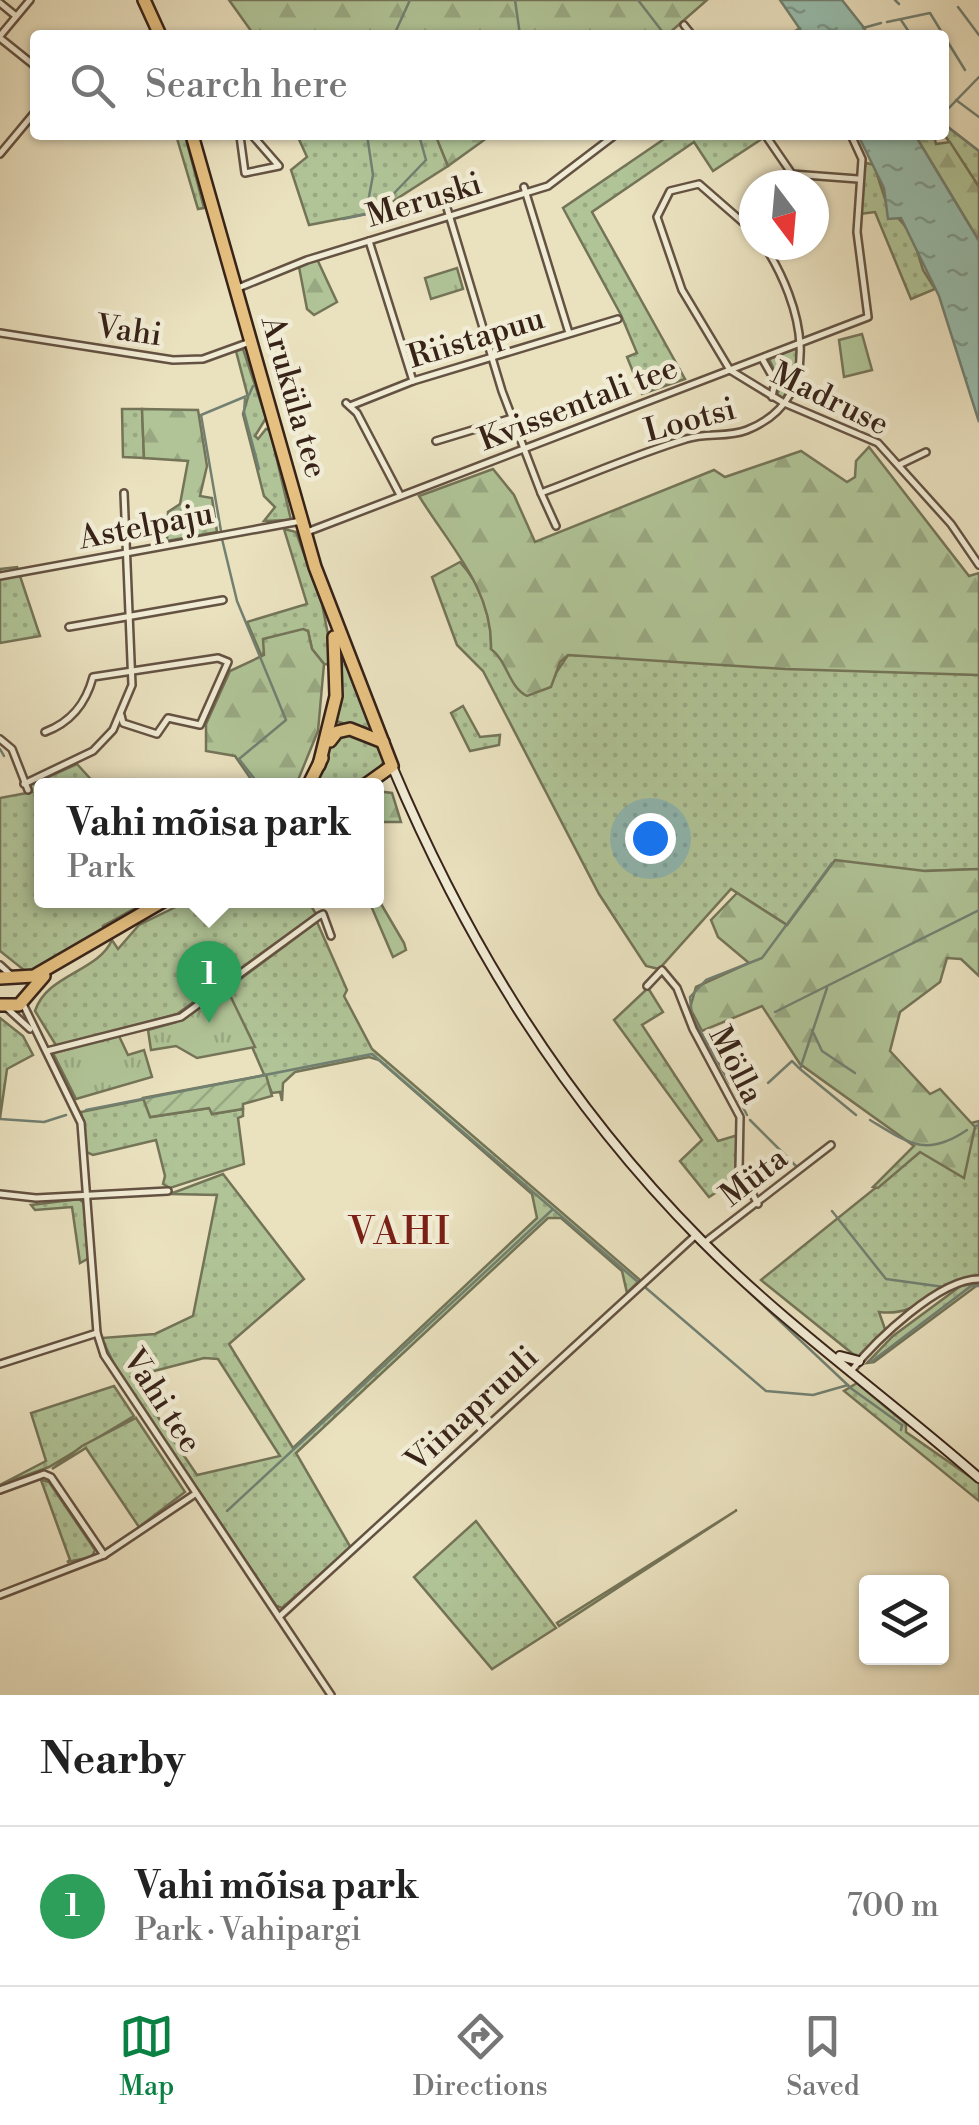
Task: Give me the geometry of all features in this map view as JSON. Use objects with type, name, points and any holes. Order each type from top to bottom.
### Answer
[{"type":"highway","points":[[144,0],[158,30]]},
{"type":"highway","name":"Aruküla tee","points":[[191,140],[324,594]]},
{"type":"highway","points":[[324,594],[392,766],[376,778]]},
{"type":"highway","points":[[319,765],[332,720],[337,676],[324,594]]},
{"type":"highway","points":[[312,778],[337,732],[350,729],[383,742]]},
{"type":"highway","points":[[10,977],[34,976],[151,908]]},
{"type":"highway","points":[[3,1006],[24,998],[67,958]]},
{"type":"highway","points":[[10,977],[24,998]]},
{"type":"main road","points":[[392,766],[418,826]]},
{"type":"main road","points":[[384,783],[395,783],[489,969],[597,1124],[704,1243],[979,1478]]},
{"type":"main road","points":[[734,1270],[843,1359],[859,1361]]},
{"type":"street","points":[[30,0],[0,37],[30,62]]},
{"type":"street","points":[[0,3],[16,16]]},
{"type":"street","points":[[684,25],[688,30]]},
{"type":"street","points":[[0,154],[30,118]]},
{"type":"street","points":[[241,140],[244,173],[279,166],[256,140]]},
{"type":"street","name":"Meruski","points":[[235,289],[464,208],[548,186],[608,140]]},
{"type":"street","points":[[769,140],[792,174],[858,180],[862,159],[853,140]]},
{"type":"street","name":"Kvissentali tee","points":[[303,527],[400,495],[868,317],[859,256],[858,180]]},
{"type":"street","points":[[730,370],[682,290],[658,212],[664,196],[674,188],[699,184],[739,219]]},
{"type":"street","points":[[525,190],[569,333]]},
{"type":"street","points":[[447,208],[522,449],[556,526]]},
{"type":"street","points":[[369,240],[413,381]]},
{"type":"street","points":[[772,260],[790,296],[802,342],[802,365],[784,403]]},
{"type":"street","name":"Riistapuu","points":[[400,495],[348,404],[618,318]]},
{"type":"street","name":"Vahi","points":[[0,332],[174,360],[203,359],[250,342]]},
{"type":"street","points":[[761,358],[776,381],[772,397]]},
{"type":"street","name":"Madruse","points":[[730,370],[784,403],[878,443],[901,464],[979,564]]},
{"type":"street","name":"Lootsi","points":[[541,493],[690,438],[740,432],[784,403]]},
{"type":"street","points":[[436,441],[512,418]]},
{"type":"street","points":[[901,464],[926,452]]},
{"type":"street","points":[[43,778],[93,751],[121,715],[134,669],[124,493]]},
{"type":"street","name":"Astelpaju","points":[[0,576],[127,552],[303,527]]},
{"type":"street","points":[[69,627],[223,600]]},
{"type":"street","points":[[46,732],[76,712],[88,696],[94,676],[218,658],[228,662],[229,668],[204,721],[194,726],[174,717],[164,720],[157,734],[150,736],[123,723],[121,715]]},
{"type":"street","points":[[0,739],[12,749],[26,787],[34,783]]},
{"type":"street","points":[[47,1051],[181,1017],[323,914],[331,936]]},
{"type":"street","points":[[0,965],[10,977]]},
{"type":"street","name":"Mölla","points":[[647,986],[662,970],[677,988],[693,1029],[740,1118],[739,1170],[758,1204]]},
{"type":"street","points":[[24,998],[39,1038]]},
{"type":"street","points":[[3,1006],[39,1038]]},
{"type":"street","name":"Vahi tee","points":[[39,1038],[78,1111],[97,1333],[110,1365],[330,1695]]},
{"type":"street","name":"Müta","points":[[704,1243],[832,1145]]},
{"type":"street","points":[[0,1194],[86,1196],[168,1191]]},
{"type":"street","name":"Viinapruuli","points":[[279,1617],[696,1235]]},
{"type":"street","points":[[851,1371],[882,1337],[955,1283],[979,1280]]},
{"type":"street","points":[[0,1364],[97,1333]]},
{"type":"street","points":[[0,1490],[44,1474],[51,1477],[104,1555]]},
{"type":"street","points":[[0,1595],[104,1555],[195,1494]]},
{"type":"green space","points":[[229,0],[707,0],[673,30],[250,30]]},
{"type":"green space","points":[[949,128],[979,151],[979,187],[948,140]]},
{"type":"green space","points":[[177,140],[186,140],[204,208],[198,209]]},
{"type":"green space","points":[[299,140],[438,140],[448,166],[376,212],[309,225],[291,170],[307,157]]},
{"type":"green space","points":[[437,140],[484,140],[448,166]]},
{"type":"green space","points":[[663,140],[760,140],[713,171],[694,142],[592,212],[685,379],[642,394],[627,357],[637,353],[621,315],[563,208]]},
{"type":"green space","points":[[918,140],[950,142],[979,187],[979,241]]},
{"type":"green space","points":[[863,162],[874,165],[887,205],[912,234],[923,270],[935,289],[911,299],[875,212],[859,214]]},
{"type":"green space","points":[[317,259],[337,302],[314,315],[307,309],[299,267]]},
{"type":"green space","points":[[457,268],[463,289],[431,299],[425,278]]},
{"type":"green space","points":[[862,334],[872,370],[844,377],[839,340]]},
{"type":"green space","points":[[797,348],[796,376],[783,398],[777,395],[781,384],[769,359]]},
{"type":"green space","points":[[243,349],[266,418],[255,436],[258,439],[266,429],[270,430],[291,520],[264,521],[275,507],[264,496],[243,414],[248,397],[236,351]]},
{"type":"green space","points":[[122,409],[142,409],[144,458],[123,457]]},
{"type":"green space","points":[[142,409],[198,410],[207,466],[200,496],[212,498],[217,532],[167,541],[168,512],[180,504],[188,461],[144,458]]},
{"type":"green space","points":[[869,447],[969,576],[979,573],[979,675],[785,669],[568,655],[560,662],[551,687],[527,696],[491,649],[490,627],[477,587],[419,496],[493,469],[514,495],[535,542],[714,470],[725,477],[801,451],[847,482],[855,477],[856,461]]},
{"type":"green space","points":[[284,529],[296,532],[322,604],[334,665],[324,664],[312,649],[308,631],[265,649],[262,657],[247,622],[307,604]]},
{"type":"green space","points":[[460,562],[484,602],[491,649],[556,673],[568,655],[587,655],[979,675],[979,869],[925,871],[787,925],[731,889],[659,969],[646,966],[599,894],[483,671],[457,645],[432,577]]},
{"type":"green space","points":[[17,567],[40,636],[0,643],[0,569]]},
{"type":"green space","points":[[308,631],[312,649],[324,664],[318,731],[299,778],[250,778],[235,756],[206,751],[206,724],[230,671],[264,655],[263,639]]},
{"type":"green space","points":[[342,658],[346,663],[373,733],[336,721]]},
{"type":"green space","points":[[463,706],[480,737],[500,735],[499,745],[470,751],[451,713]]},
{"type":"green space","points":[[349,732],[379,745],[385,758],[369,778],[316,778],[332,741]]},
{"type":"green space","points":[[77,764],[90,778],[46,778]]},
{"type":"green space","points":[[34,783],[34,908],[135,908],[103,926],[106,932],[29,974],[0,951],[0,798],[32,792],[30,785]]},
{"type":"green space","points":[[384,792],[392,793],[401,822],[384,822]]},
{"type":"green space","points":[[835,860],[925,871],[979,869],[979,976],[961,959],[947,958],[940,982],[900,1012],[890,1051],[930,1094],[940,1089],[975,1127],[964,1178],[920,1152],[878,1188],[873,1187],[914,1146],[800,1064],[762,1006],[702,1031],[690,1008],[696,987],[749,963],[718,937],[711,920],[737,893],[787,925]]},
{"type":"green space","points":[[174,908],[312,908],[316,914],[177,1014],[57,1047],[35,1011],[41,999],[96,959],[112,940],[118,949],[139,925]]},
{"type":"green space","points":[[372,908],[383,908],[404,943],[406,950],[393,957]]},
{"type":"green space","points":[[317,922],[347,990],[344,996],[372,1049],[640,1280],[627,1293],[622,1271],[561,1218],[548,1218],[296,1453],[351,1548],[282,1608],[272,1604],[108,1357],[101,1338],[155,1334],[193,1316],[217,1195],[170,1194],[223,1174],[304,1279],[229,1344],[293,1448],[537,1218],[532,1194],[379,1060],[369,1057],[295,1072],[283,1083],[282,1101],[280,1092],[272,1093],[227,989]],"holes":[[[204,1358],[218,1359],[280,1456],[197,1475],[131,1377]]]},
{"type":"green space","points":[[648,988],[663,1012],[642,1025],[718,1141],[738,1135],[736,1164],[744,1188],[720,1190],[709,1197],[680,1161],[702,1140],[614,1020]]},
{"type":"green space","points":[[227,989],[255,1047],[197,1058],[176,1046],[151,1050],[148,1030],[176,1022]]},
{"type":"green space","points":[[0,1018],[23,1036],[33,1055],[7,1069],[0,1118]]},
{"type":"green space","points":[[119,1036],[128,1055],[144,1050],[152,1077],[76,1099],[53,1053]]},
{"type":"green space","points":[[266,1075],[272,1096],[243,1104],[243,1109],[212,1114],[209,1108],[150,1117],[143,1098]]},
{"type":"green space","points":[[145,1099],[151,1117],[210,1108],[212,1114],[243,1109],[243,1116],[238,1118],[244,1164],[170,1188],[163,1184],[165,1176],[156,1140],[93,1155],[86,1152],[81,1112]]},
{"type":"green space","points":[[979,1121],[979,1277],[951,1284],[907,1309],[879,1312],[886,1332],[858,1358],[761,1280],[920,1152],[975,1128],[971,1123]]},
{"type":"green space","points":[[79,1199],[84,1203],[89,1258],[80,1263],[72,1207],[35,1210],[31,1205]]},
{"type":"green space","points":[[979,1284],[874,1362],[867,1363],[893,1336],[962,1285]]},
{"type":"green space","points":[[857,1383],[906,1424],[906,1432],[979,1483],[979,1501],[844,1391]]},
{"type":"green space","points":[[114,1386],[134,1416],[49,1467],[0,1485],[46,1461],[31,1413]]},
{"type":"green space","points":[[136,1418],[185,1492],[139,1527],[86,1448],[52,1469],[82,1446]]},
{"type":"green space","points":[[41,1480],[49,1482],[95,1550],[92,1557],[67,1562],[70,1560]]},
{"type":"green space","points":[[737,1510],[559,1626],[557,1623]]},
{"type":"green space","points":[[476,1521],[556,1628],[492,1669],[414,1577]]},
{"type":"water","points":[[780,0],[842,0],[865,29],[865,30],[801,30]]},
{"type":"water","points":[[860,140],[918,140],[979,241],[979,422],[939,296],[901,218],[888,219],[884,188]]},
{"type":"waterway","points":[[396,30],[410,0]]},
{"type":"waterway","points":[[515,0],[519,30]]},
{"type":"waterway","points":[[638,0],[661,30]]},
{"type":"waterway","points":[[895,0],[899,4]]},
{"type":"waterway","points":[[958,7],[979,35]]},
{"type":"waterway","points":[[887,22],[930,13],[940,30]]},
{"type":"waterway","points":[[901,20],[908,30]]},
{"type":"waterway","points":[[863,28],[881,23]]},
{"type":"waterway","points":[[949,44],[965,70]]},
{"type":"waterway","points":[[949,108],[979,77]]},
{"type":"waterway","points":[[956,100],[979,117]]},
{"type":"waterway","points":[[949,128],[979,151]]},
{"type":"waterway","points":[[366,213],[373,175],[368,140]]},
{"type":"waterway","points":[[343,219],[376,212],[426,160],[420,140]]},
{"type":"waterway","points":[[221,531],[201,415],[249,395],[253,386]]},
{"type":"waterway","points":[[245,399],[244,412],[259,469]]},
{"type":"waterway","points":[[222,539],[237,601],[286,720],[239,759],[254,778]]},
{"type":"waterway","points":[[0,749],[4,756]]},
{"type":"waterway","points":[[730,1084],[692,1016],[690,997],[706,980],[762,958],[832,863]]},
{"type":"waterway","points":[[775,1012],[979,910]]},
{"type":"waterway","points":[[827,988],[800,1069],[856,1115]]},
{"type":"waterway","points":[[812,1030],[822,1051],[855,1073]]},
{"type":"waterway","points":[[86,1110],[372,1054],[638,1282]]},
{"type":"waterway","points":[[768,1083],[792,1061],[799,1068]]},
{"type":"waterway","points":[[733,1088],[747,1115]]},
{"type":"waterway","points":[[0,1119],[44,1122],[66,1115]]},
{"type":"waterway","points":[[750,1120],[796,1166]]},
{"type":"waterway","points":[[870,1120],[917,1144],[940,1143],[967,1130]]},
{"type":"waterway","points":[[227,1511],[552,1210]]},
{"type":"waterway","points":[[832,1211],[886,1279],[944,1287]]},
{"type":"waterway","points":[[871,1362],[971,1286],[979,1286]]},
{"type":"waterway","points":[[646,1288],[766,1391],[813,1395],[848,1385]]},
{"type":"waterway","points":[[749,1292],[852,1389],[902,1425],[901,1430]]},
{"type":"waterway","points":[[104,1343],[117,1370],[275,1604]]},
{"type":"place","name":"Vahi mõisa park","points":[[209,1023]]},
{"type":"district","name":"VAHI","points":[[400,1232]]}]
